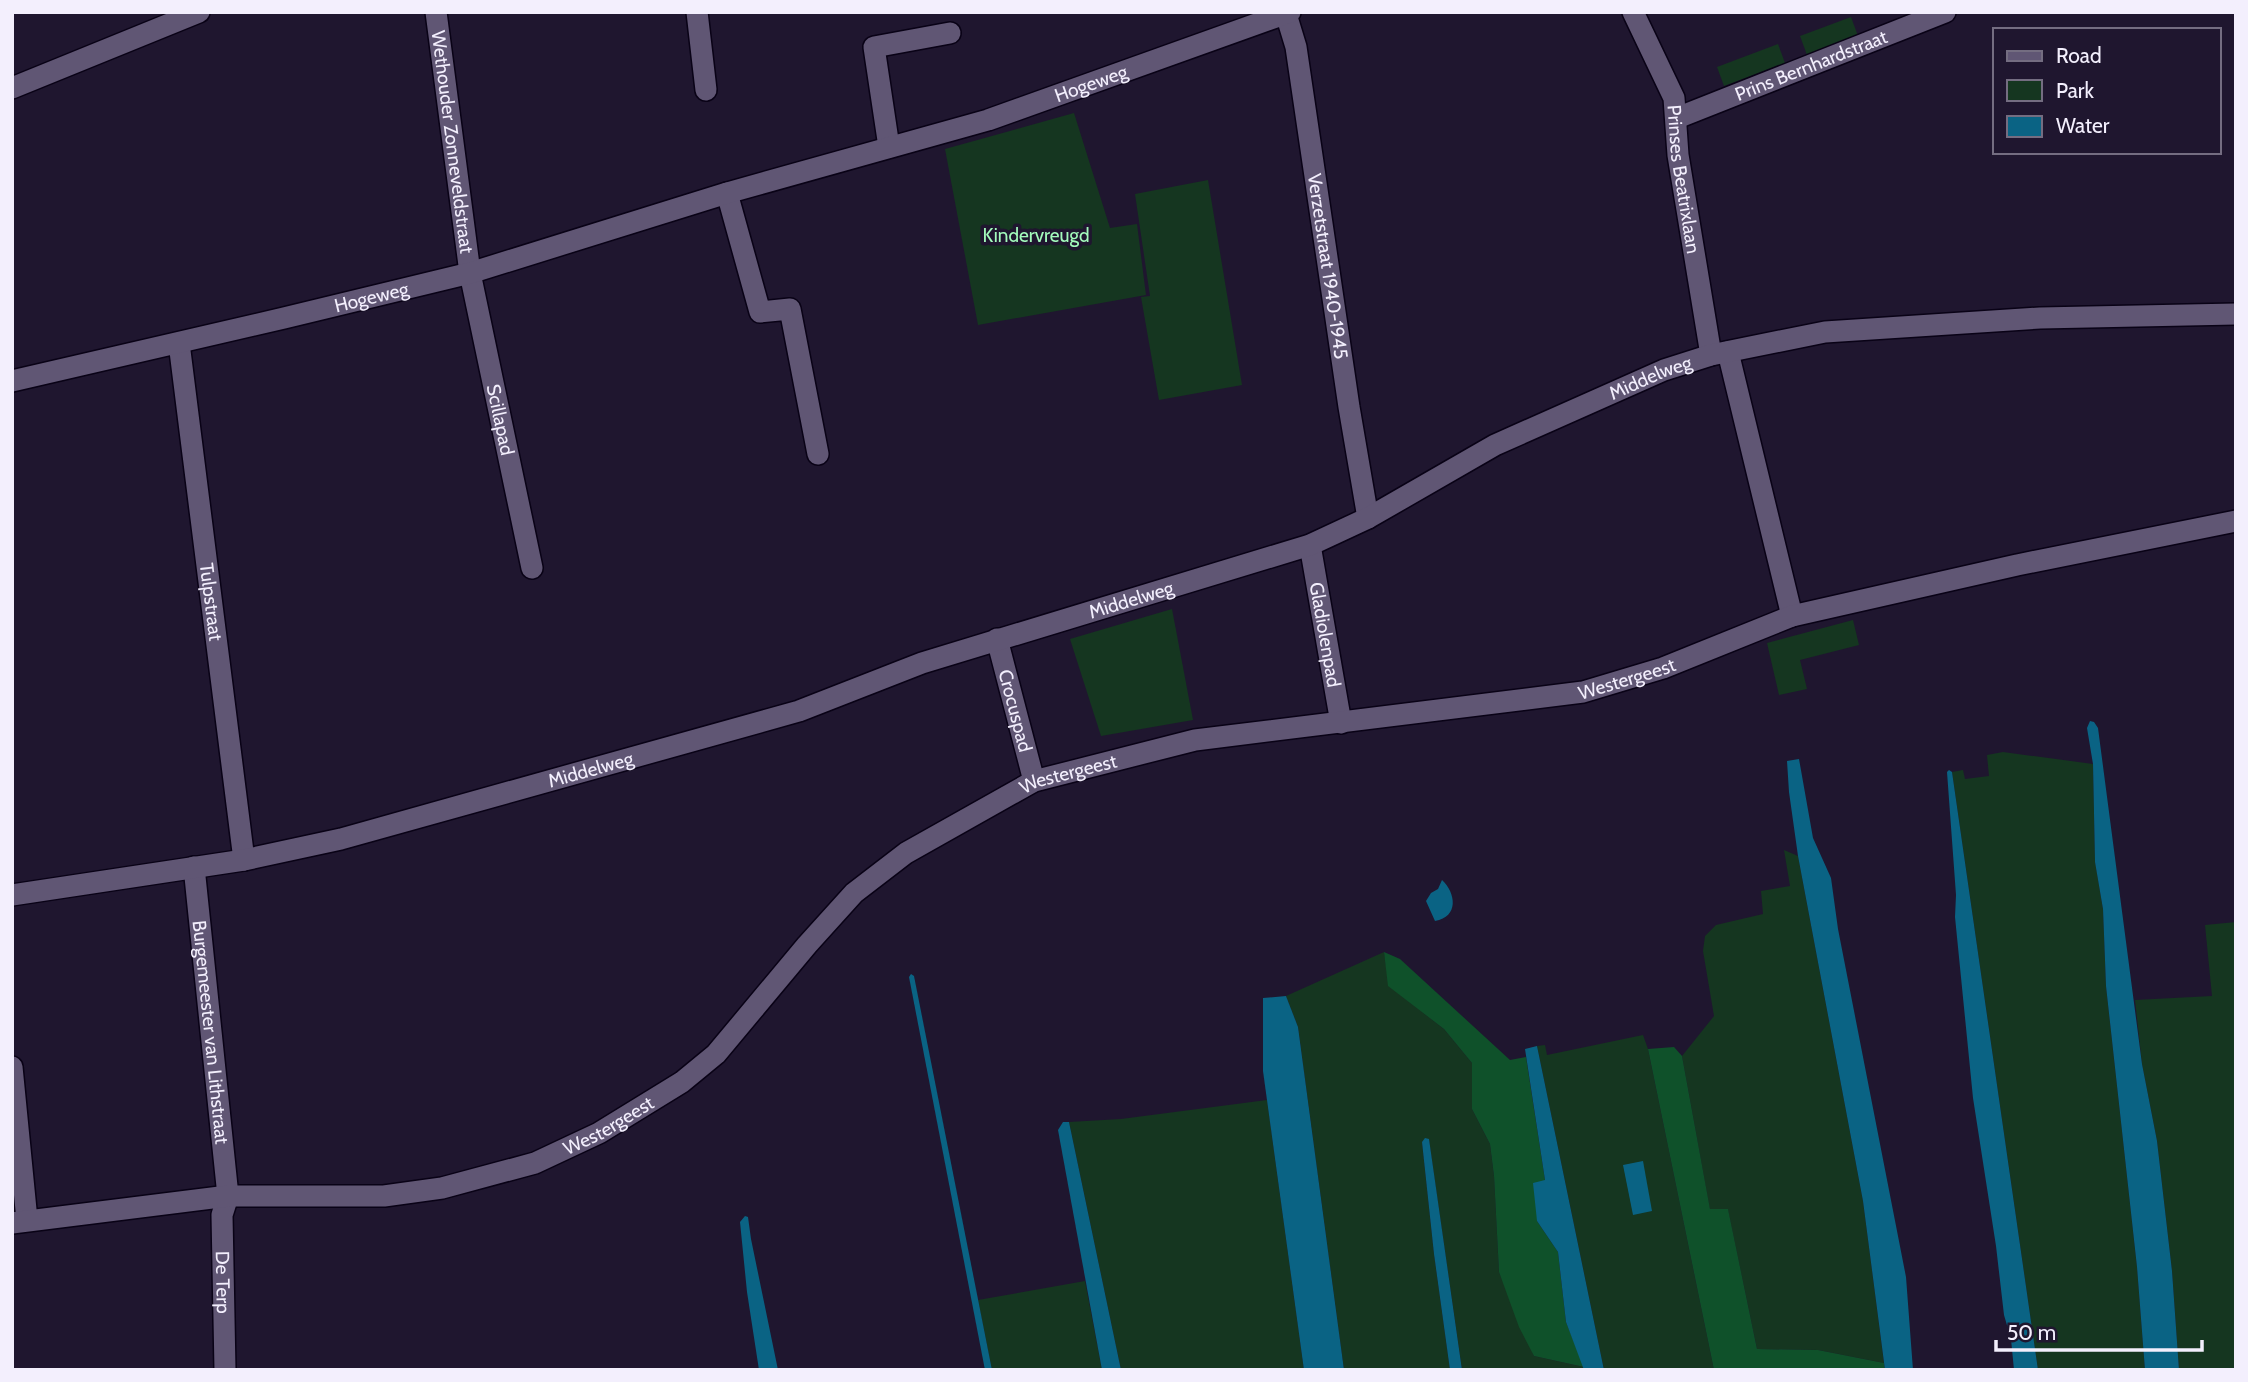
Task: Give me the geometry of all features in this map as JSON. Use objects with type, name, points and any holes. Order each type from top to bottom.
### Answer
[{"type":"street","points":[[12,88],[199,12]]},
{"type":"street","name":"Wethouder Zonneveldstraat","points":[[436,12],[470,273]]},
{"type":"street","points":[[697,12],[706,90]]},
{"type":"street","name":"Prinses Beatrixlaan","points":[[1633,12],[1674,98],[1678,155],[1720,353],[1792,616]]},
{"type":"street","name":"Prins Bernhardstraat","points":[[1677,118],[1945,12]]},
{"type":"street","name":"Hogeweg","points":[[12,381],[470,273],[727,193],[988,120],[1260,18],[1288,13]]},
{"type":"street","name":"Verzetstraat 1940-1945","points":[[1288,13],[1296,47],[1368,519]]},
{"type":"street","points":[[889,147],[874,47],[950,33]]},
{"type":"street","points":[[727,193],[760,312],[790,309],[818,454]]},
{"type":"street","name":"Scillapad","points":[[470,273],[532,568]]},
{"type":"street","name":"Middelweg","points":[[12,895],[244,860],[355,835],[799,711],[922,663],[1310,545],[1368,519],[1495,445],[1664,370],[1720,353],[1825,332],[2040,318],[2236,314]]},
{"type":"street","name":"Tulpstraat","points":[[179,343],[244,860]]},
{"type":"street","name":"Westergeest","points":[[20,1221],[228,1196],[384,1196],[442,1188],[535,1163],[599,1133],[682,1082],[716,1054],[854,893],[906,853],[1034,781],[1195,740],[1583,692],[1663,668],[1792,616],[2017,565],[2236,521]]},
{"type":"street","name":"Gladiolenpad","points":[[1310,545],[1342,723]]},
{"type":"street","name":"Crocuspad","points":[[998,639],[1034,781]]},
{"type":"street","name":"Burgemeester van Lithstraat","points":[[194,867],[228,1196]]},
{"type":"street","points":[[12,1067],[20,1221]]},
{"type":"street","name":"De Terp","points":[[225,1370],[222,1215],[228,1196]]},
{"type":"green space","points":[[1851,17],[1858,36],[1807,55],[1800,36]]},
{"type":"green space","points":[[1778,44],[1785,63],[1724,86],[1717,67]]},
{"type":"green space","name":"Kindervreugd","points":[[1074,113],[1110,228],[1137,224],[1146,295],[978,325],[945,149]]},
{"type":"green space","points":[[1208,180],[1242,385],[1159,400],[1141,297],[1150,296],[1135,194]]},
{"type":"green space","points":[[1172,609],[1193,720],[1101,736],[1070,639]]},
{"type":"green space","points":[[1853,620],[1859,645],[1800,660],[1807,689],[1779,695],[1767,643]]},
{"type":"green space","points":[[2003,752],[2093,764],[2095,861],[2103,909],[2106,986],[2137,1267],[2145,1370],[2038,1370],[1952,772],[1963,770],[1965,779],[1989,776],[1987,755]]},
{"type":"green space","points":[[1784,850],[1798,856],[1863,1201],[1884,1363],[1818,1350],[1757,1349],[1728,1210],[1710,1210],[1682,1056],[1714,1016],[1703,951],[1705,936],[1716,925],[1763,914],[1761,891],[1790,886]]},
{"type":"green space","points":[[2236,922],[2236,1370],[2179,1370],[2172,1271],[2157,1141],[2142,1064],[2135,1000],[2212,996],[2205,925]]},
{"type":"green space","points":[[1384,952],[1389,986],[1444,1029],[1472,1063],[1472,1109],[1490,1144],[1499,1272],[1534,1356],[1584,1367],[1584,1370],[1462,1370],[1429,1140],[1425,1139],[1422,1142],[1434,1254],[1450,1370],[1344,1370],[1298,1027],[1286,996]]},
{"type":"green space","points":[[1384,952],[1400,959],[1510,1060],[1526,1057],[1545,1180],[1537,1221],[1558,1252],[1566,1322],[1584,1367],[1534,1356],[1519,1327],[1499,1272],[1490,1144],[1472,1109],[1472,1063],[1444,1029],[1388,986]]},
{"type":"green space","points":[[1643,1035],[1714,1370],[1604,1370],[1537,1046],[1545,1045],[1547,1055]]},
{"type":"green space","points":[[1674,1047],[1682,1056],[1710,1209],[1728,1209],[1757,1349],[1818,1350],[1884,1363],[1885,1370],[1714,1370],[1648,1049]]},
{"type":"green space","points":[[1267,1100],[1304,1370],[1121,1370],[1069,1122],[1121,1119]]},
{"type":"green space","points":[[1085,1281],[1102,1370],[992,1370],[978,1300]]},
{"type":"water","points":[[2090,721],[2098,728],[2142,1064],[2157,1141],[2172,1271],[2179,1370],[2145,1370],[2137,1267],[2106,986],[2103,909],[2095,862],[2093,764],[2087,728]]},
{"type":"water","points":[[1799,759],[1813,838],[1831,878],[1838,929],[1906,1277],[1913,1370],[1885,1370],[1863,1201],[1798,856],[1787,761]]},
{"type":"water","points":[[1949,770],[1952,772],[2038,1370],[2014,1370],[2011,1339],[2004,1315],[1973,1098],[1955,917]]},
{"type":"water","points":[[1442,880],[1450,891],[1453,904],[1448,915],[1435,921],[1426,901],[1431,893],[1438,889]]},
{"type":"water","points":[[911,974],[914,976],[992,1370],[985,1370],[909,977]]},
{"type":"water","points":[[1286,996],[1298,1027],[1344,1370],[1304,1370],[1263,1071],[1263,998]]},
{"type":"water","points":[[1537,1046],[1604,1370],[1584,1370],[1566,1322],[1558,1252],[1537,1221],[1533,1183],[1545,1180],[1525,1049]]},
{"type":"water","points":[[1063,1122],[1069,1122],[1121,1370],[1102,1370],[1058,1130]]},
{"type":"water","points":[[1425,1138],[1429,1139],[1462,1370],[1450,1370],[1434,1254],[1422,1142]]},
{"type":"water","points":[[1643,1161],[1652,1211],[1633,1215],[1623,1165]]},
{"type":"water","points":[[745,1216],[748,1217],[778,1370],[759,1370],[740,1222]]}]
